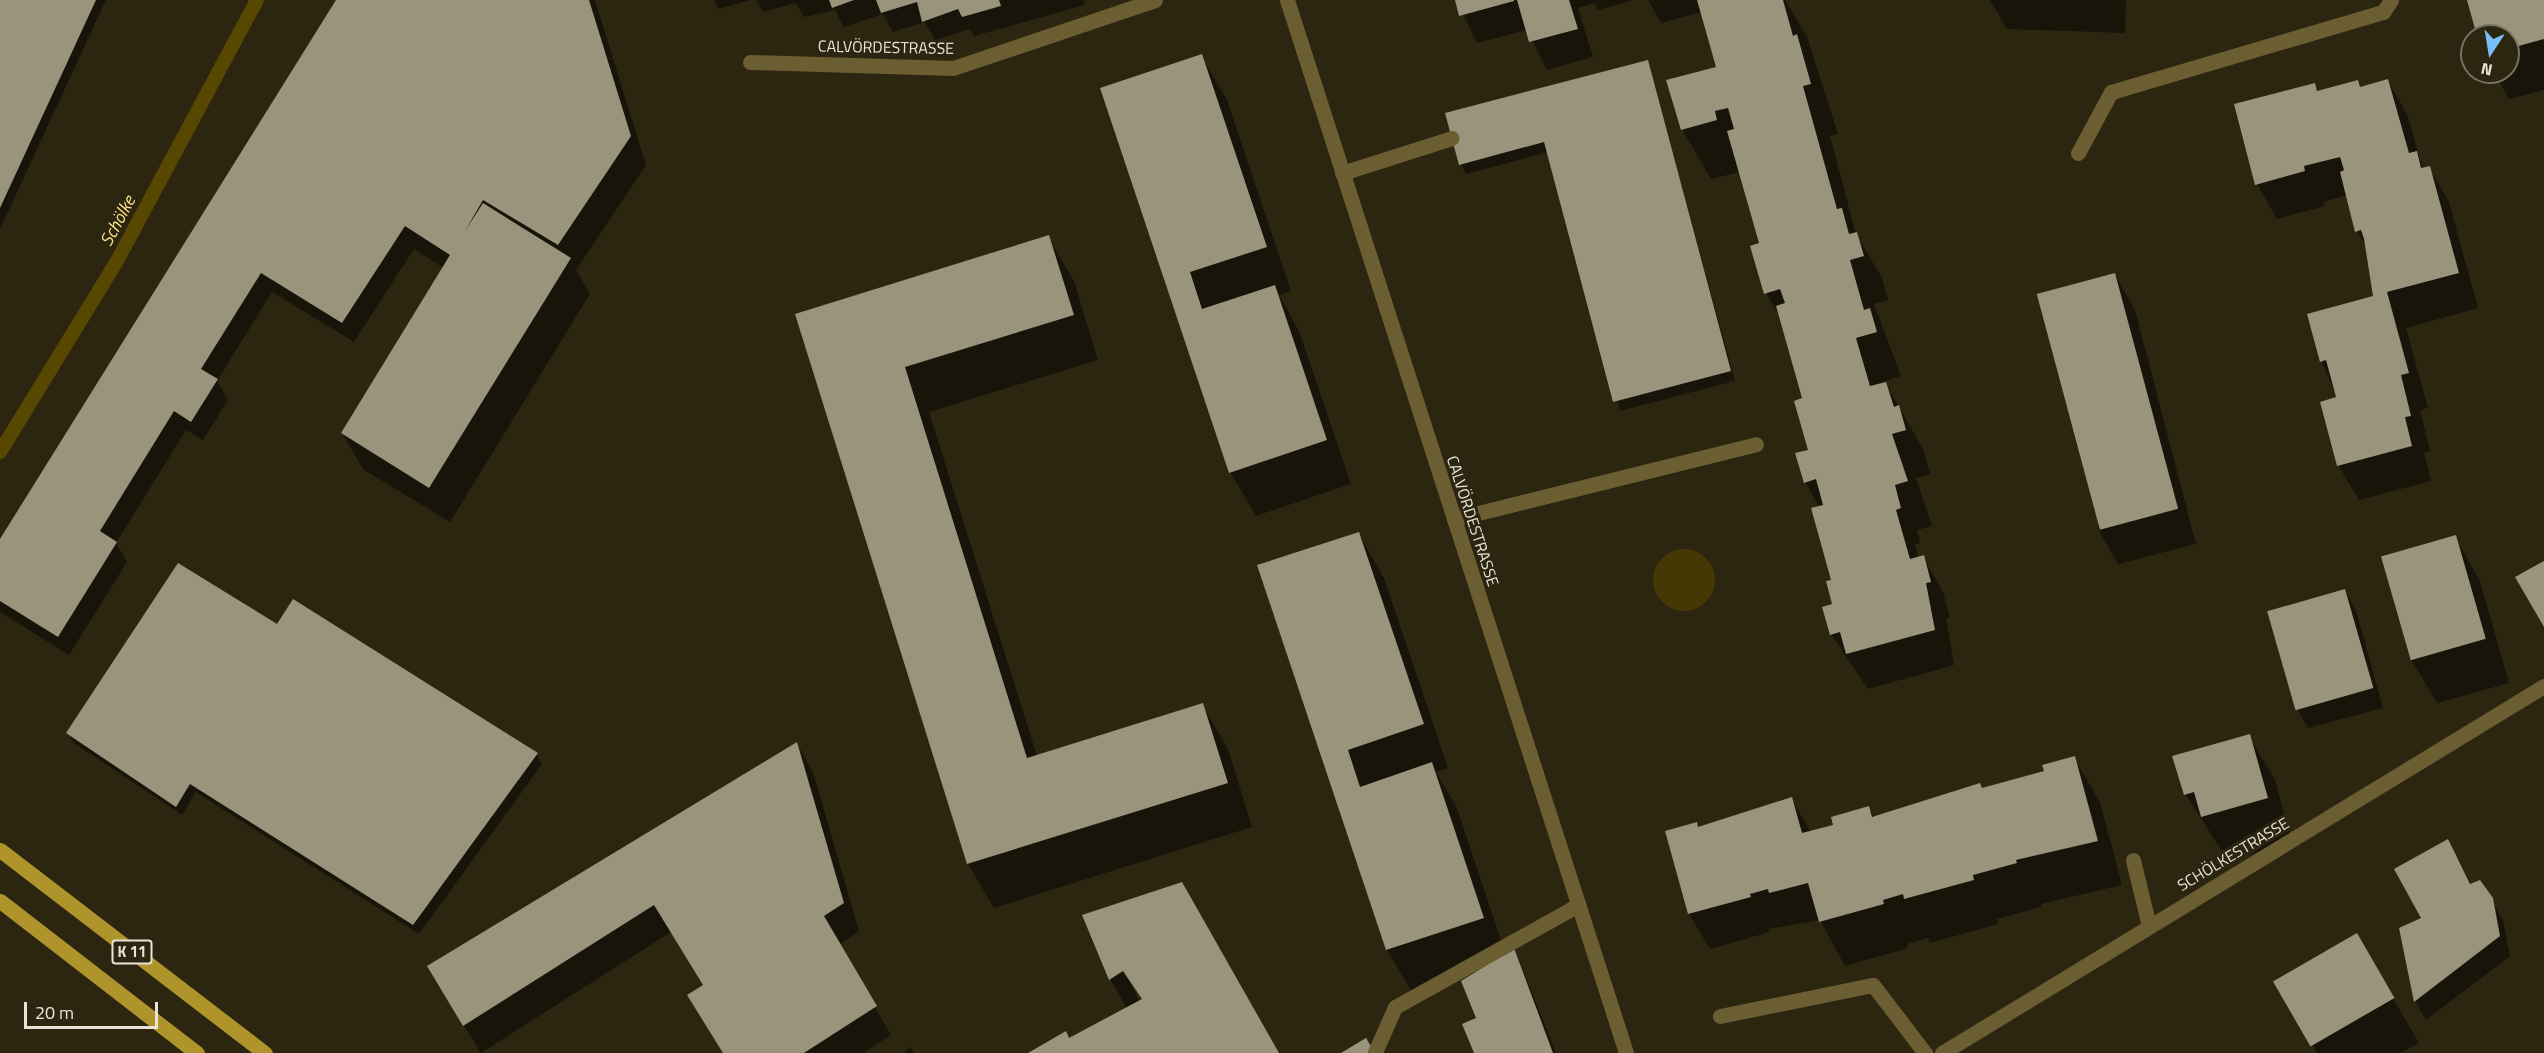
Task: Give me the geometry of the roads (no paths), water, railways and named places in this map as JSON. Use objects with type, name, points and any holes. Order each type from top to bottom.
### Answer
[{"type":"main road","name":"K 11","points":[[0,850],[265,1053]]},
{"type":"main road","name":"K 11","points":[[0,901],[197,1053]]},
{"type":"street","name":"CALVÖRDESTRASSE","points":[[750,62],[953,68],[1155,0]]},
{"type":"street","name":"CALVÖRDESTRASSE","points":[[1287,0],[1626,1053]]},
{"type":"street","points":[[2078,153],[2111,92],[2383,12],[2391,0]]},
{"type":"street","points":[[1342,173],[1452,138]]},
{"type":"street","points":[[1454,519],[1756,444]]},
{"type":"street","name":"SCHÖLKESTRASSE","points":[[1942,1053],[2544,686]]},
{"type":"street","points":[[2133,860],[2149,926]]},
{"type":"street","points":[[1375,1052],[1395,1007],[1578,905]]},
{"type":"street","points":[[1720,1016],[1873,985],[1925,1053]]},
{"type":"waterway","name":"Schölke","points":[[0,452],[117,261],[257,0]]}]
